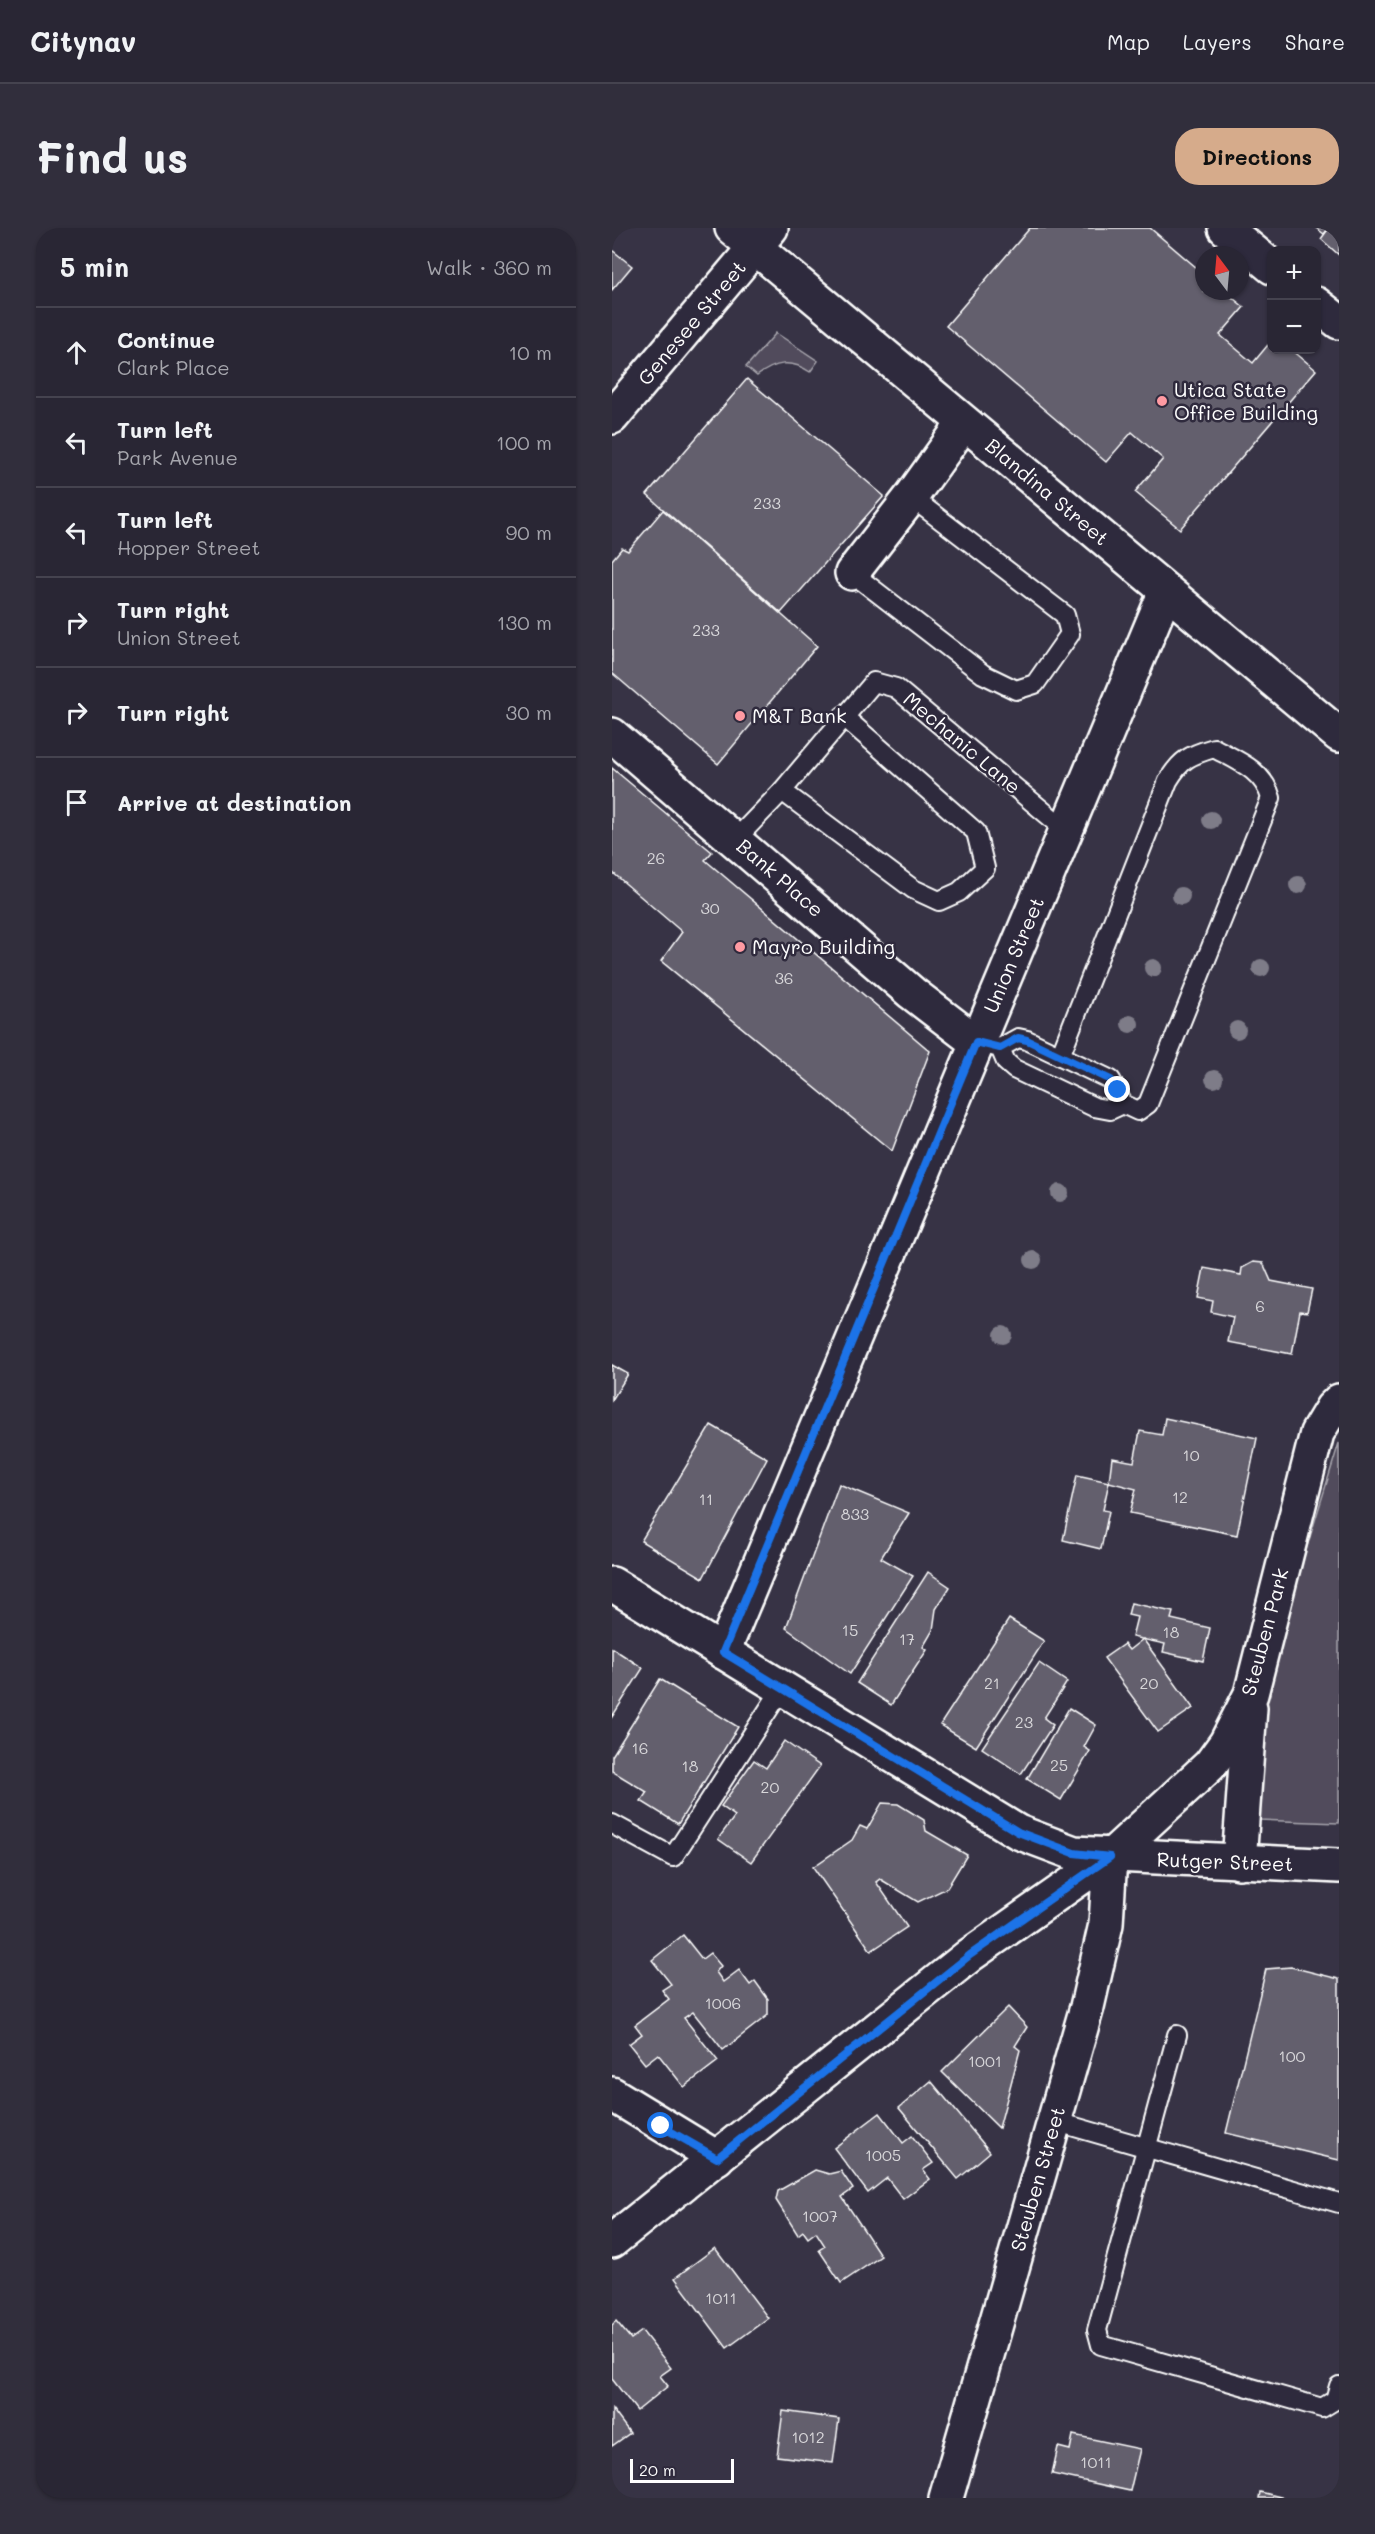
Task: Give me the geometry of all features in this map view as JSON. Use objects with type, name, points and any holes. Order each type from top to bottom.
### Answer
[{"type":"street","points":[[1225,228],[1267,263]]},
{"type":"street","name":"Genesee Street","points":[[612,417],[753,234]]},
{"type":"street","name":"Blandina Street","points":[[753,234],[964,423],[1339,735]]},
{"type":"street","points":[[1321,307],[1339,322]]},
{"type":"street","points":[[852,573],[911,497],[964,423]]},
{"type":"street","name":"Union Street","points":[[723,1652],[988,1045],[1067,831],[1166,591]]},
{"type":"street","name":"Bank Place","points":[[612,735],[912,993],[988,1045]]},
{"type":"street","name":"Steuben Park","points":[[612,2241],[970,1955],[1110,1857],[1210,1765],[1226,1743],[1251,1694],[1317,1433],[1339,1401]]},
{"type":"street","name":"Rutger Street","points":[[612,1584],[1018,1832],[1074,1853],[1110,1857],[1339,1866]]},
{"type":"street","points":[[1239,1862],[1251,1694]]},
{"type":"street","name":"Steuben Street","points":[[946,2498],[1087,2007],[1106,1924],[1110,1857]]},
{"type":"street","points":[[612,2094],[717,2158]]},
{"type":"lane","points":[[852,573],[983,674],[1016,690],[1035,684],[1049,667],[1070,634],[1065,615],[911,497]]},
{"type":"lane","name":"Mechanic Lane","points":[[735,840],[782,791],[874,682],[896,688],[1067,831]]},
{"type":"lane","points":[[782,791],[913,889],[939,901],[959,892],[985,868],[976,832],[843,716]]},
{"type":"lane","points":[[988,1045],[1018,1038],[1111,1080],[1123,1104],[1138,1111],[1148,1104],[1271,798],[1267,786],[1252,769],[1214,748],[1196,753],[1179,763],[1168,780],[1060,1056]]},
{"type":"lane","points":[[988,1045],[1014,1069],[1084,1102],[1110,1110],[1123,1104]]},
{"type":"lane","points":[[612,1824],[674,1857],[783,1688]]},
{"type":"lane","points":[[1177,2035],[1097,2330],[1101,2345],[1322,2408],[1335,2400],[1339,2386]]},
{"type":"lane","points":[[1054,2121],[1339,2203]]},
{"type":"shaded area","points":[[776,333],[818,361],[810,372],[796,365],[783,364],[770,368],[757,376],[746,367]]},
{"type":"shaded area","points":[[1339,1443],[1339,1823],[1259,1820],[1261,1734],[1276,1647]]},
{"type":"building","name":"Utica State Office Building","points":[[1030,228],[1150,228],[1195,266],[1195,300],[1235,300],[1244,307],[1220,335],[1253,363],[1267,346],[1267,354],[1297,354],[1316,370],[1180,529],[1135,492],[1163,459],[1132,432],[1106,462],[946,326]]},
{"type":"building","points":[[1316,228],[1329,228],[1324,234]]},
{"type":"building","points":[[1329,228],[1339,228],[1339,255],[1321,239]]},
{"type":"building","points":[[612,250],[632,266],[612,290]]},
{"type":"building","points":[[747,379],[884,496],[781,613],[647,495]]},
{"type":"building","points":[[663,510],[817,646],[718,764],[612,673],[612,560],[622,548],[628,551]]},
{"type":"building","name":"Mayro Building","points":[[612,768],[712,852],[705,860],[930,1051],[892,1151],[661,961],[682,932],[612,872]]},
{"type":"building","points":[[1253,1262],[1263,1263],[1271,1281],[1312,1289],[1307,1312],[1300,1311],[1292,1354],[1228,1342],[1233,1317],[1211,1312],[1213,1301],[1198,1298],[1204,1268],[1241,1275],[1242,1268]]},
{"type":"building","points":[[612,1365],[628,1374],[612,1400]]},
{"type":"building","points":[[1165,1418],[1257,1438],[1237,1535],[1130,1513],[1136,1489],[1109,1482],[1112,1458],[1134,1462],[1140,1431],[1162,1435]]},
{"type":"building","points":[[711,1425],[767,1458],[703,1578],[641,1541]]},
{"type":"building","points":[[1077,1475],[1109,1482],[1103,1510],[1109,1511],[1101,1549],[1063,1540]]},
{"type":"building","points":[[839,1484],[909,1513],[881,1558],[913,1576],[850,1674],[786,1628]]},
{"type":"building","points":[[928,1572],[950,1587],[936,1609],[933,1630],[923,1647],[927,1650],[891,1705],[857,1683]]},
{"type":"building","points":[[1131,1603],[1173,1612],[1171,1619],[1210,1628],[1203,1661],[1163,1652],[1165,1644],[1132,1637],[1137,1617],[1128,1615]]},
{"type":"building","points":[[1009,1619],[1044,1641],[976,1747],[940,1725]]},
{"type":"building","points":[[1143,1639],[1193,1708],[1158,1732],[1104,1658],[1124,1644],[1129,1650]]},
{"type":"building","points":[[612,1648],[643,1668],[612,1717]]},
{"type":"building","points":[[1039,1663],[1067,1682],[1044,1718],[1053,1725],[1021,1774],[982,1748]]},
{"type":"building","points":[[660,1679],[738,1727],[678,1824],[641,1801],[647,1792],[612,1771],[612,1756]]},
{"type":"building","points":[[1069,1708],[1096,1725],[1084,1747],[1090,1751],[1061,1800],[1027,1779]]},
{"type":"building","points":[[784,1741],[820,1766],[751,1862],[718,1839],[735,1816],[721,1806],[754,1760],[766,1768]]},
{"type":"building","points":[[882,1803],[898,1804],[924,1820],[926,1831],[967,1855],[947,1888],[918,1902],[880,1879],[876,1882],[907,1927],[871,1951],[813,1867],[852,1840],[860,1826],[867,1829]]},
{"type":"building","points":[[683,1935],[702,1959],[710,1953],[721,1966],[716,1972],[723,1982],[739,1970],[750,1985],[755,1981],[768,1999],[768,2015],[723,2050],[693,2012],[684,2018],[718,2061],[684,2087],[658,2054],[645,2064],[629,2044],[642,2034],[635,2025],[669,1999],[662,1990],[671,1984],[652,1960]]},
{"type":"building","points":[[1291,1967],[1339,1979],[1339,2160],[1226,2133],[1266,1969]]},
{"type":"building","points":[[1008,2007],[1027,2027],[1015,2046],[1020,2050],[999,2128],[942,2072]]},
{"type":"building","points":[[931,2081],[990,2152],[958,2179],[899,2108]]},
{"type":"building","points":[[880,2113],[903,2143],[912,2136],[933,2163],[923,2170],[930,2179],[903,2199],[887,2178],[868,2193],[834,2148]]},
{"type":"building","points":[[815,2170],[829,2174],[841,2171],[853,2189],[842,2197],[881,2256],[841,2283],[819,2250],[825,2246],[816,2232],[808,2238],[803,2231],[798,2235],[776,2200],[778,2191]]},
{"type":"building","points":[[715,2248],[768,2318],[727,2348],[675,2278]]},
{"type":"building","points":[[616,2321],[631,2339],[642,2331],[671,2368],[660,2376],[668,2386],[637,2411],[612,2379],[612,2325]]},
{"type":"building","points":[[612,2409],[630,2433],[612,2446]]},
{"type":"building","points":[[783,2411],[839,2419],[833,2463],[777,2456]]},
{"type":"building","points":[[1073,2435],[1140,2449],[1130,2491],[1052,2474],[1058,2447],[1070,2450]]},
{"type":"building","points":[[1260,2492],[1285,2498],[1259,2498]]},
{"type":"place","name":"Utica State Office Building","points":[[1162,401]]},
{"type":"place","name":"M&T Bank","points":[[740,716]]},
{"type":"place","name":"Mayro Building","points":[[740,947]]},
{"type":"route","points":[[661,2126],[717,2158],[970,1955],[1110,1857],[1074,1853],[1018,1832],[723,1652],[976,1042],[1000,1048],[1018,1038],[1027,1040],[1111,1080],[1118,1090]]}]
